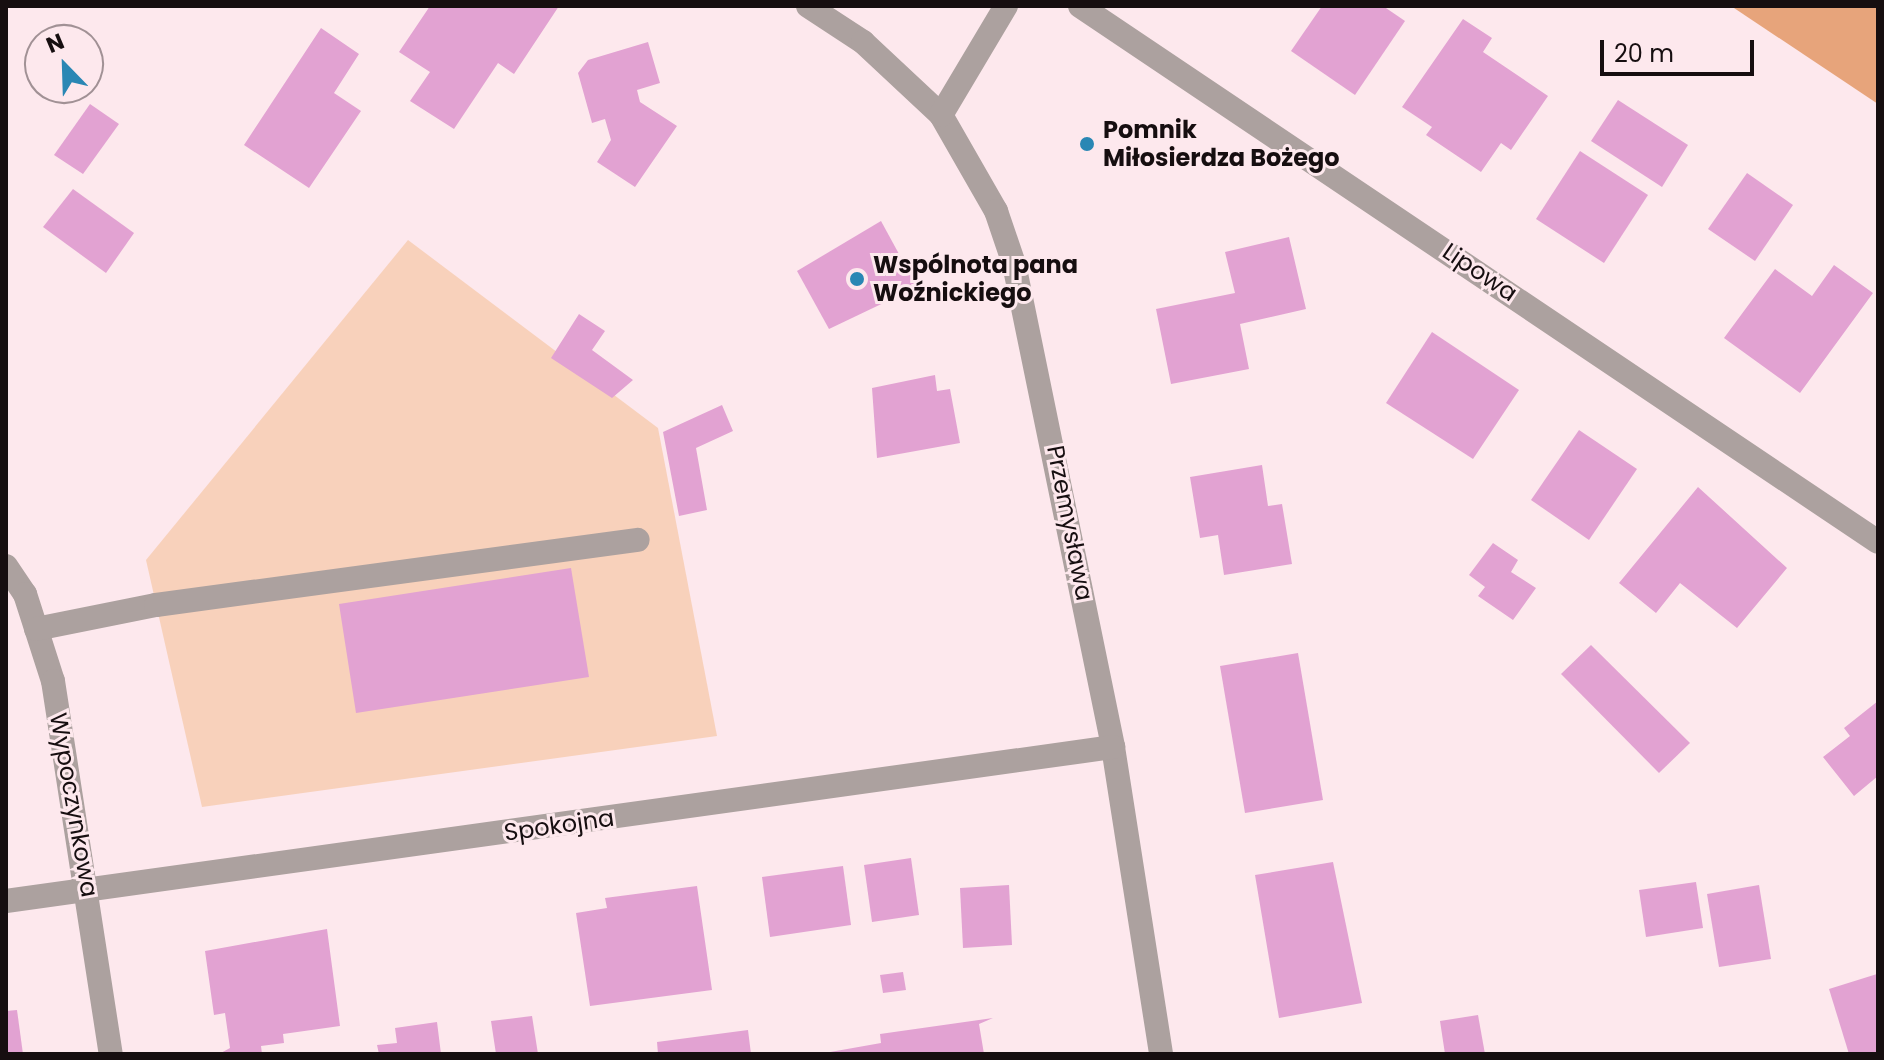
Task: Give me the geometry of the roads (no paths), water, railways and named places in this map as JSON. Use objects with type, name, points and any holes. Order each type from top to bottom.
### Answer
[{"type":"street","name":"Przemysława","points":[[808,6],[863,42],[941,115],[996,211],[1023,292],[1113,747],[1161,1054]]},
{"type":"street","points":[[941,115],[1006,6]]},
{"type":"street","name":"Lipowa","points":[[1080,6],[1878,542]]},
{"type":"street","points":[[36,629],[156,605],[638,540]]},
{"type":"street","name":"Wypoczynkowa","points":[[6,566],[25,594],[53,681],[90,892],[111,1054]]},
{"type":"street","name":"Spokojna","points":[[6,901],[90,892],[1113,747]]},
{"type":"place","name":"Pomnik Miłosierdza Bożego","points":[[1087,144]]},
{"type":"place","name":"Wspólnota pana Woźnickiego","points":[[857,279]]}]
